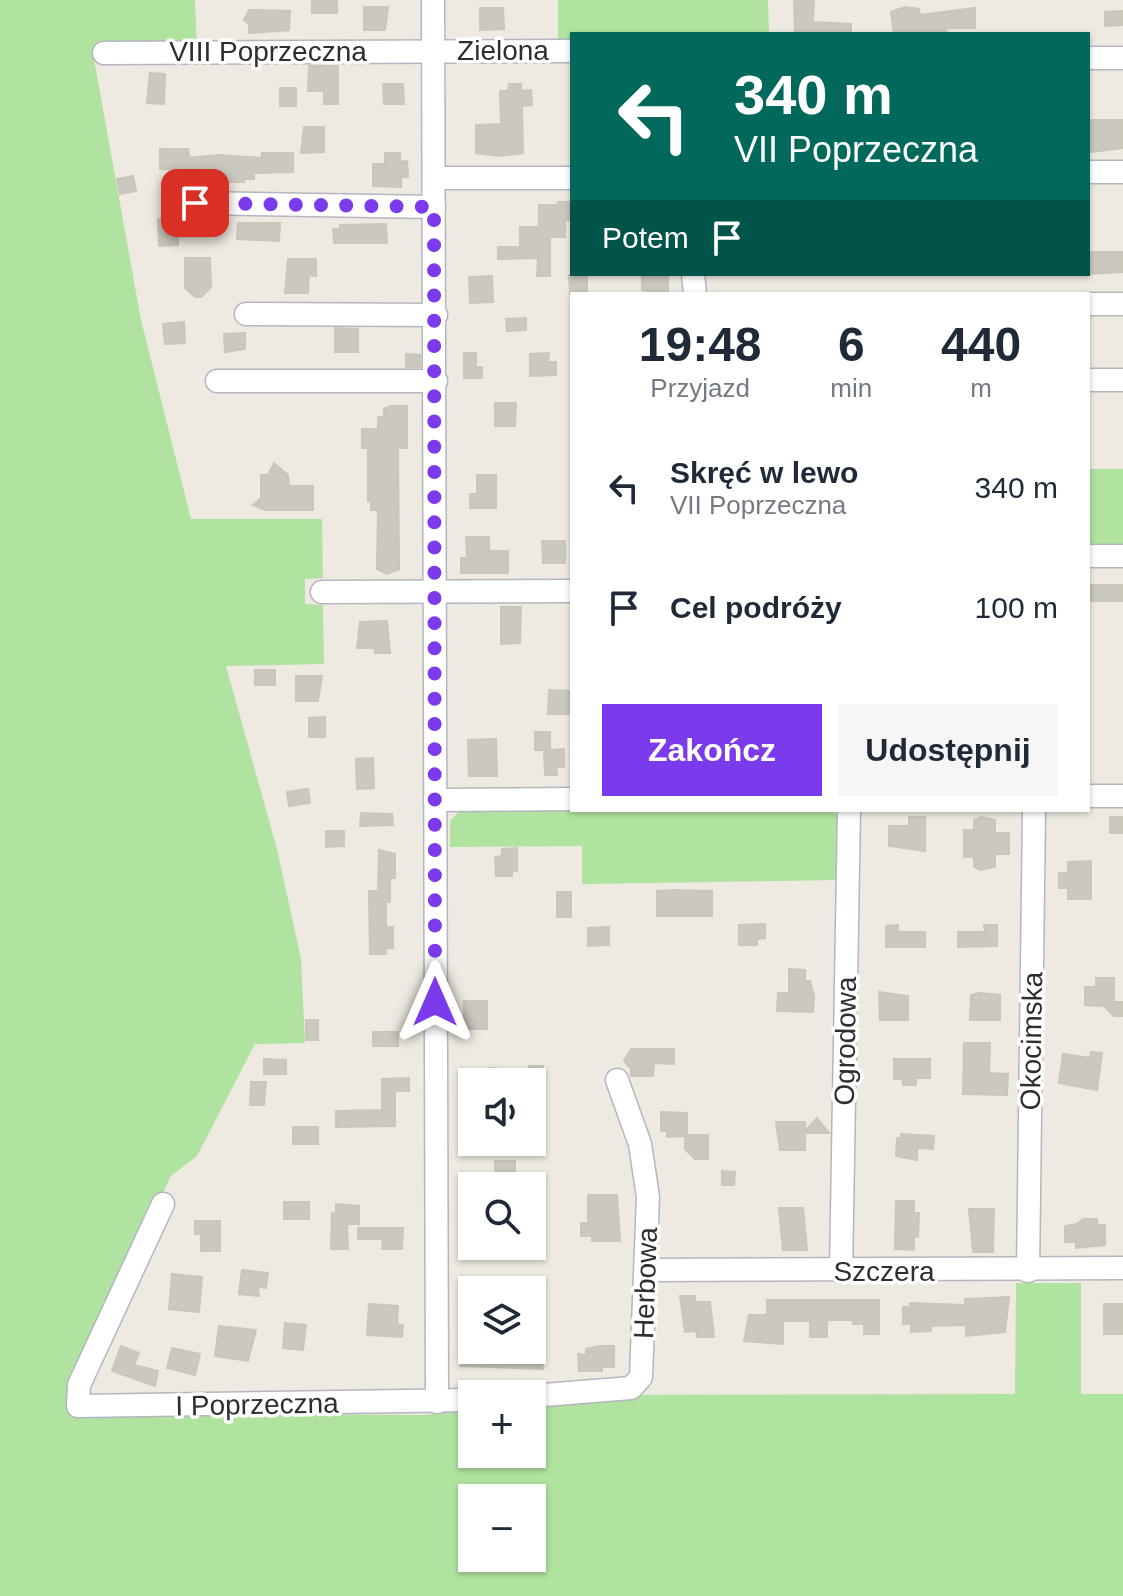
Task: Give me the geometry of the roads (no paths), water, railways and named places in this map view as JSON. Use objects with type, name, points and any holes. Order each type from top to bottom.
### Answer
[{"type":"street","points":[[433,0],[437,1402],[458,1401]]},
{"type":"street","name":"Zielona","points":[[433,50],[570,51]]},
{"type":"street","name":"VIII Poprzeczna","points":[[104,53],[433,50]]},
{"type":"street","points":[[1090,58],[1123,58]]},
{"type":"street","points":[[1090,172],[1123,172]]},
{"type":"street","points":[[434,178],[570,178]]},
{"type":"street","points":[[195,203],[434,207]]},
{"type":"street","points":[[1090,304],[1123,304]]},
{"type":"street","points":[[246,314],[436,315]]},
{"type":"street","points":[[1090,380],[1123,380]]},
{"type":"street","points":[[217,381],[436,381]]},
{"type":"street","points":[[1090,556],[1123,556]]},
{"type":"street","points":[[322,592],[570,591]]},
{"type":"street","points":[[1090,796],[1123,796]]},
{"type":"street","points":[[435,800],[570,799]]},
{"type":"street","name":"Ogrodowa","points":[[841,1272],[849,812]]},
{"type":"street","name":"Okocimska","points":[[1028,1271],[1034,812]]},
{"type":"street","name":"Herbowa","points":[[546,1395],[631,1388],[641,1377],[646,1270],[645,1173],[640,1144],[617,1080]]},
{"type":"street","name":"I Poprzeczna","points":[[163,1204],[79,1385],[78,1406],[437,1402]]},
{"type":"street","name":"Szczera","points":[[646,1270],[841,1272],[1123,1268]]}]
